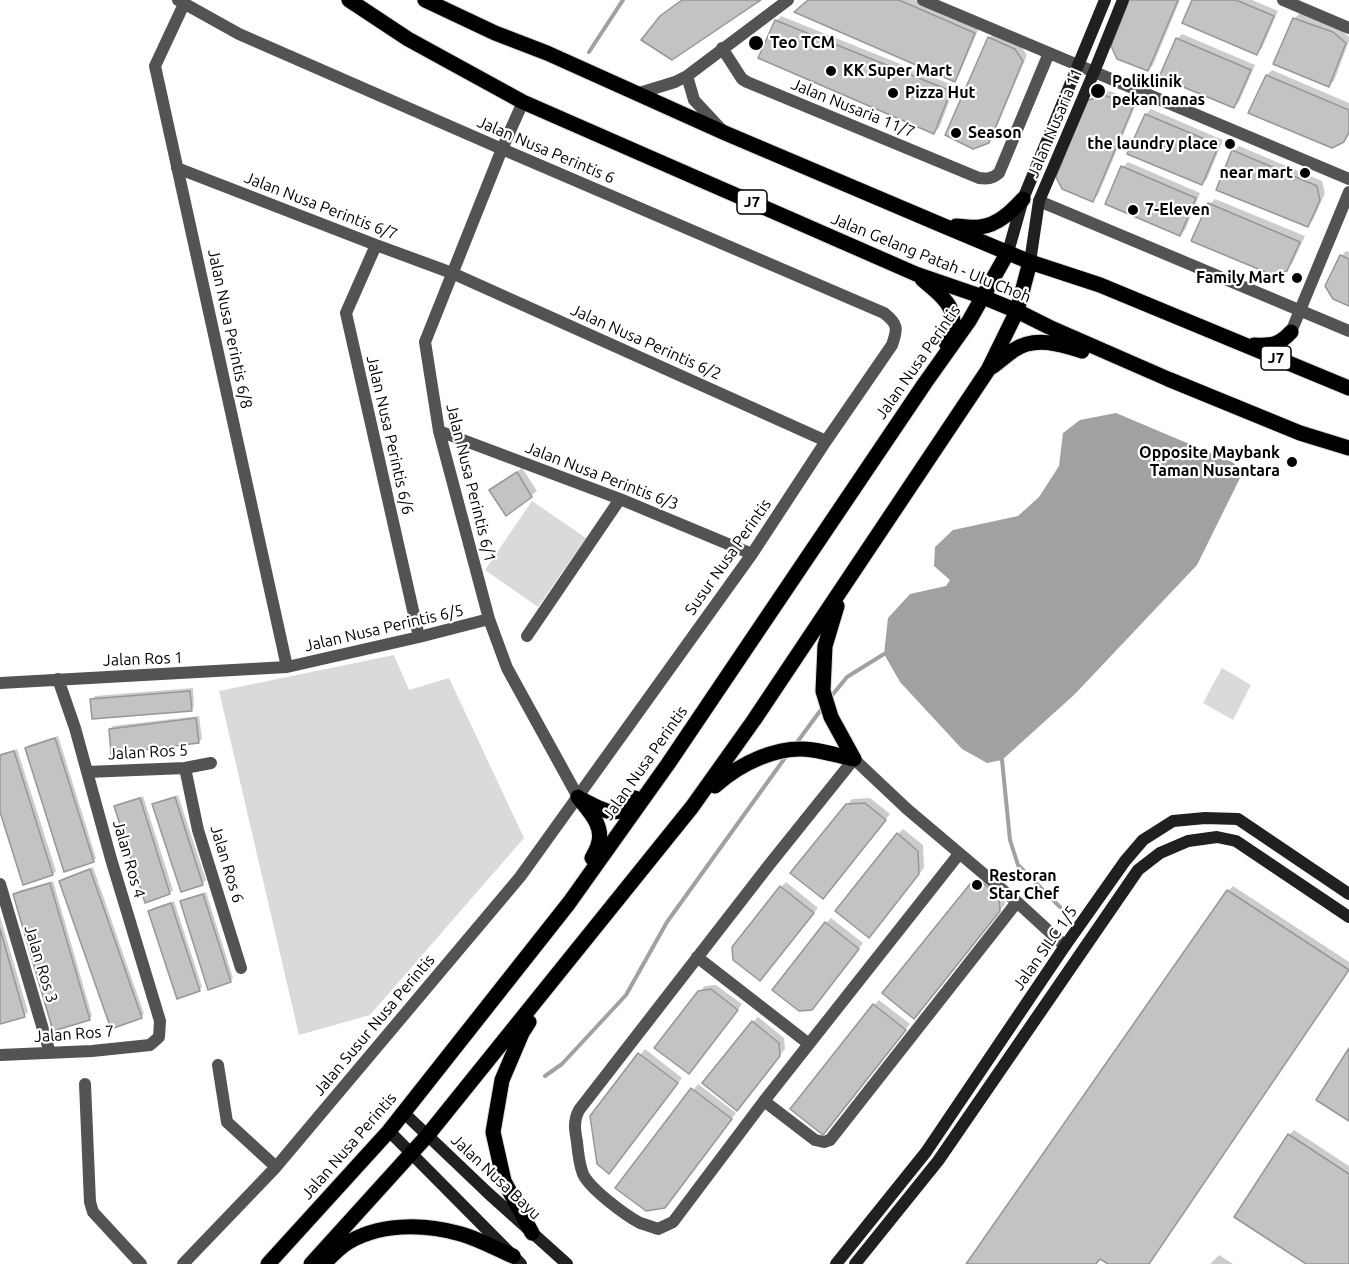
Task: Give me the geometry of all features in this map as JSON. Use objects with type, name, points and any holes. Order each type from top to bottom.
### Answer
[{"type":"main road","name":"Jalan Gelang Patah - Ulu Choh","points":[[348,0],[408,39],[523,102],[916,274],[1017,311],[1168,379],[1300,433],[1349,448]]},
{"type":"main road","name":"Jalan Gelang Patah - Ulu Choh","points":[[425,0],[724,133],[944,226],[1030,262],[1100,285],[1349,388]]},
{"type":"main road","points":[[944,226],[981,227],[996,222],[1010,214],[1023,199]]},
{"type":"main road","name":"Jalan Nusa Perintis","points":[[268,1264],[388,1131],[569,903],[668,764],[925,382],[969,321],[1008,252]]},
{"type":"main road","points":[[311,1264],[427,1136],[692,807],[754,720],[988,370],[1017,311],[1030,262]]},
{"type":"main road","points":[[916,274],[952,309],[953,319],[952,331],[925,382]]},
{"type":"main road","points":[[1228,338],[1255,345],[1271,345],[1282,342],[1291,332]]},
{"type":"main road","points":[[1291,332],[1290,347],[1294,356],[1325,378]]},
{"type":"main road","points":[[988,370],[1016,348],[1035,342],[1059,343],[1168,379]]},
{"type":"main road","points":[[842,590],[825,646],[823,691],[831,717],[854,759]]},
{"type":"main road","points":[[692,807],[727,775],[763,756],[786,750],[811,749],[854,759]]},
{"type":"main road","points":[[578,797],[610,812],[625,809],[668,764]]},
{"type":"main road","points":[[569,903],[599,843],[600,830],[578,797]]},
{"type":"main road","points":[[532,1233],[504,1181],[493,1132],[502,1080],[522,1033],[572,957]]},
{"type":"main road","points":[[323,1264],[344,1245],[365,1235],[394,1227],[427,1227],[462,1234],[517,1260]]},
{"type":"street","points":[[636,94],[687,76],[788,0]]},
{"type":"street","points":[[923,0],[1349,179]]},
{"type":"street","name":"Jalan Nusaria 11","points":[[1008,252],[1023,199],[1105,0]]},
{"type":"street","name":"Jalan Nusaria 11","points":[[1030,262],[1039,201],[1123,0]]},
{"type":"street","points":[[1283,0],[1349,28]]},
{"type":"street","name":"Jalan Nusa Perintis 6","points":[[181,2],[239,34],[884,313],[894,321],[897,331]]},
{"type":"street","name":"Jalan Nusa Perintis 6/8","points":[[181,2],[154,66],[287,667]]},
{"type":"street","name":"Jalan Nusaria 11/7","points":[[722,48],[742,79],[747,82],[979,178],[987,179],[994,178],[999,173],[1049,52]]},
{"type":"street","points":[[687,76],[694,100],[724,133]]},
{"type":"street","name":"Jalan Nusa Perintis 6/1","points":[[523,102],[425,342],[439,431],[489,619],[507,668],[578,797]]},
{"type":"street","name":"Jalan Nusa Perintis 6/7","points":[[177,168],[452,273]]},
{"type":"street","points":[[1291,332],[1349,192]]},
{"type":"street","points":[[1039,201],[1349,331]]},
{"type":"street","name":"Jalan Nusa Perintis 6/6","points":[[376,245],[346,313],[419,637]]},
{"type":"street","name":"Jalan Nusa Perintis 6/2","points":[[452,273],[826,441]]},
{"type":"street","name":"Susur Nusa Perintis","points":[[578,797],[752,554],[892,345],[897,331]]},
{"type":"street","name":"Jalan Nusa Perintis 6/3","points":[[439,431],[620,499],[752,554]]},
{"type":"street","points":[[527,636],[620,499]]},
{"type":"street","name":"Jalan Nusa Perintis 6/5","points":[[287,667],[489,619]]},
{"type":"street","name":"Jalan Ros 1","points":[[0,683],[287,667]]},
{"type":"street","name":"Jalan Ros 4","points":[[58,679],[75,728],[160,1021],[159,1036],[150,1045]]},
{"type":"street","points":[[959,854],[764,1101],[673,1222],[658,1228],[640,1222],[610,1203],[588,1183],[580,1165],[575,1128],[575,1117],[579,1110],[854,759],[907,809],[1017,902],[1065,946]]},
{"type":"street","name":"Jalan Ros 5","points":[[87,772],[185,768],[211,764]]},
{"type":"street","name":"Jalan Ros 6","points":[[185,768],[198,830],[241,968]]},
{"type":"street","name":"Jalan Susur Nusa Perintis","points":[[183,1264],[276,1167],[520,877],[578,797]]},
{"type":"street","name":"Jalan SILC 1/5","points":[[836,1264],[926,1152],[1065,946],[1125,861],[1143,840],[1173,821],[1205,818],[1238,819],[1349,894]]},
{"type":"street","name":"Jalan SILC 1/5","points":[[855,1264],[938,1161],[1138,870],[1160,853],[1188,841],[1217,837],[1236,841],[1349,917]]},
{"type":"street","name":"Jalan Ros 3","points":[[0,884],[50,1053]]},
{"type":"street","points":[[764,1101],[815,1140],[824,1142],[830,1140],[1017,902]]},
{"type":"street","points":[[697,957],[809,1044]]},
{"type":"street","name":"Jalan Ros 7","points":[[0,1055],[150,1045]]},
{"type":"street","points":[[218,1065],[227,1122],[276,1167]]},
{"type":"street","points":[[85,1084],[90,1202],[93,1212],[141,1264]]},
{"type":"street","name":"Jalan Nusa Bayu","points":[[403,1112],[567,1264]]},
{"type":"street","points":[[388,1131],[517,1260]]},
{"type":"shaded area","points":[[1116,413],[1232,462],[1240,469],[1240,478],[1197,565],[1075,694],[1002,760],[987,763],[962,749],[900,682],[884,654],[888,618],[910,594],[946,586],[950,580],[934,566],[935,547],[953,530],[1018,516],[1039,497],[1059,466],[1063,433],[1080,420]]},
{"type":"shaded area","points":[[532,501],[586,538],[538,607],[485,570]]},
{"type":"shaded area","points":[[394,655],[409,690],[449,678],[524,838],[370,1015],[299,1035],[219,691]]},
{"type":"shaded area","points":[[1222,668],[1251,685],[1233,720],[1203,703]]},
{"type":"building","points":[[682,0],[761,0],[672,60],[641,40],[660,16]]},
{"type":"building","points":[[808,0],[899,0],[975,33],[955,82],[794,12]]},
{"type":"building","points":[[1129,0],[1178,0],[1148,71],[1117,59],[1111,46]]},
{"type":"building","points":[[1192,0],[1236,0],[1274,16],[1257,55],[1182,23]]},
{"type":"building","points":[[1293,18],[1333,32],[1346,43],[1329,87],[1273,64]]},
{"type":"building","points":[[775,20],[951,91],[934,134],[758,58]]},
{"type":"building","points":[[988,37],[1015,49],[1023,61],[989,143],[973,149],[945,135]]},
{"type":"building","points":[[1176,38],[1251,70],[1234,108],[1159,77]]},
{"type":"building","points":[[1266,75],[1349,110],[1349,132],[1344,142],[1332,148],[1248,113]]},
{"type":"building","points":[[1104,95],[1133,107],[1093,202],[1062,189],[1056,177],[1086,101]]},
{"type":"building","points":[[1145,114],[1219,145],[1202,185],[1127,154]]},
{"type":"building","points":[[1232,150],[1317,186],[1320,200],[1308,227],[1216,190]]},
{"type":"building","points":[[1121,166],[1196,198],[1180,236],[1105,204]]},
{"type":"building","points":[[1208,203],[1300,242],[1287,271],[1275,276],[1191,241]]},
{"type":"building","points":[[1340,255],[1349,259],[1349,306],[1333,299],[1325,286]]},
{"type":"building","points":[[517,472],[532,497],[506,516],[489,490]]},
{"type":"building","points":[[190,691],[192,711],[92,719],[90,699]]},
{"type":"building","points":[[196,718],[199,743],[111,754],[109,729]]},
{"type":"building","points":[[55,738],[94,862],[64,872],[25,748]]},
{"type":"building","points":[[14,751],[53,875],[23,885],[0,812],[0,755]]},
{"type":"building","points":[[175,797],[203,885],[181,892],[152,804]]},
{"type":"building","points":[[140,798],[170,894],[145,903],[114,806]]},
{"type":"building","points":[[865,803],[886,820],[823,899],[790,873],[846,804]]},
{"type":"building","points":[[897,833],[918,851],[919,874],[869,938],[835,911]]},
{"type":"building","points":[[90,869],[142,1018],[111,1029],[59,881]]},
{"type":"building","points":[[982,882],[999,897],[1000,911],[914,1019],[882,993],[970,884]]},
{"type":"building","points":[[50,883],[90,1020],[53,1031],[13,894]]},
{"type":"building","points":[[780,886],[814,913],[760,981],[733,960],[732,947]]},
{"type":"building","points":[[1227,890],[1349,970],[1149,1264],[1108,1264],[1100,1259],[1096,1264],[966,1264]]},
{"type":"building","points":[[203,894],[231,982],[208,990],[180,901]]},
{"type":"building","points":[[171,903],[200,991],[177,999],[148,911]]},
{"type":"building","points":[[825,922],[859,949],[812,1010],[799,1011],[772,990]]},
{"type":"building","points":[[0,929],[25,1017],[0,1024]]},
{"type":"building","points":[[711,989],[738,1010],[689,1074],[654,1048],[698,991]]},
{"type":"building","points":[[873,1004],[906,1030],[823,1135],[790,1109]]},
{"type":"building","points":[[752,1021],[779,1043],[780,1056],[737,1111],[702,1083]]},
{"type":"building","points":[[1349,1048],[1349,1121],[1316,1100]]},
{"type":"building","points":[[638,1053],[678,1083],[609,1174],[597,1164],[590,1116]]},
{"type":"building","points":[[691,1088],[732,1119],[665,1208],[646,1211],[615,1188]]},
{"type":"building","points":[[1288,1134],[1349,1174],[1349,1264],[1306,1264],[1234,1217]]},
{"type":"waterway","points":[[589,52],[623,0]]},
{"type":"waterway","points":[[829,699],[847,677],[884,654]]},
{"type":"waterway","points":[[795,745],[823,707]]},
{"type":"waterway","points":[[545,1076],[562,1064],[626,995],[667,922],[787,755]]},
{"type":"waterway","points":[[1002,760],[1010,840],[1018,865],[1060,907]]},
{"type":"place","name":"Teo TCM","points":[[756,43]]},
{"type":"place","name":"KK Super Mart","points":[[831,71]]},
{"type":"place","name":"Poliklinik pekan nanas","points":[[1098,91]]},
{"type":"place","name":"Pizza Hut","points":[[893,93]]},
{"type":"place","name":"Season","points":[[956,133]]},
{"type":"place","name":"the laundry place","points":[[1230,144]]},
{"type":"place","name":"near mart","points":[[1305,173]]},
{"type":"place","name":"7-Eleven","points":[[1133,210]]},
{"type":"place","name":"Family Mart","points":[[1297,278]]},
{"type":"place","name":"Opposite Maybank Taman Nusantara","points":[[1292,462]]},
{"type":"place","name":"Restoran Star Chef","points":[[977,885]]}]
